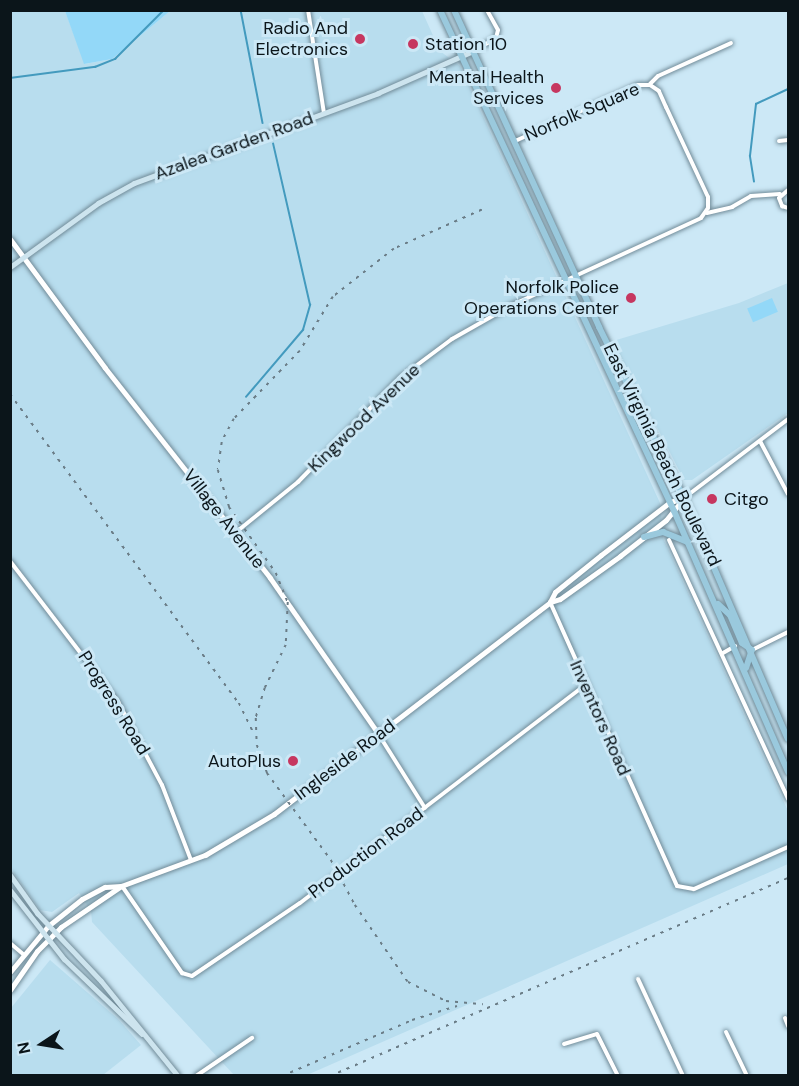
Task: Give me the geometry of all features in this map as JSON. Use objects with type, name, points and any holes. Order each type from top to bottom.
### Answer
[{"type":"main road","name":"East Virginia Beach Boulevard","points":[[440,10],[736,646],[789,772]]},
{"type":"main road","name":"East Virginia Beach Boulevard","points":[[455,14],[576,276],[684,498],[789,739]]},
{"type":"main road","points":[[446,22],[455,14]]},
{"type":"main road","name":"Azalea Garden Road","points":[[10,267],[98,203],[134,183],[324,114],[473,51]]},
{"type":"main road","points":[[644,537],[663,531],[688,542]]},
{"type":"main road","points":[[715,601],[730,615],[742,643],[752,650],[746,668]]},
{"type":"main road","points":[[10,875],[48,926],[101,981],[178,1076]]},
{"type":"main road","points":[[10,890],[48,940],[144,1035]]},
{"type":"street","points":[[308,10],[324,114]]},
{"type":"street","points":[[473,51],[496,38],[496,27],[487,10]]},
{"type":"street","name":"Norfolk Square","points":[[650,85],[658,76],[731,43]]},
{"type":"street","name":"Norfolk Square","points":[[515,141],[638,85],[650,85],[659,91],[708,197],[706,213]]},
{"type":"street","points":[[779,141],[789,140]]},
{"type":"street","points":[[565,281],[706,213],[732,207],[751,196],[780,195],[789,190]]},
{"type":"street","points":[[780,195],[780,203],[789,208]]},
{"type":"street","name":"Village Avenue","points":[[10,238],[304,625],[379,735],[425,808]]},
{"type":"street","name":"Kingwood Avenue","points":[[235,533],[298,482],[401,377],[427,357],[486,319],[565,281]]},
{"type":"street","name":"Ingleside Road","points":[[10,972],[48,926],[99,890],[121,886],[192,861],[261,823],[550,602],[577,588],[644,537],[674,511],[684,498],[789,419]]},
{"type":"street","points":[[760,441],[789,494]]},
{"type":"street","name":"Ingleside Road","points":[[550,602],[555,592],[670,502],[684,498]]},
{"type":"street","name":"East Virginia Beach Boulevard","points":[[669,540],[789,799]]},
{"type":"street","name":"Progress Road","points":[[10,561],[82,650],[124,712],[162,783],[192,861]]},
{"type":"street","name":"Inventors Road","points":[[550,602],[673,882],[685,889],[789,847]]},
{"type":"street","points":[[752,650],[789,632]]},
{"type":"street","points":[[723,653],[736,646]]},
{"type":"street","name":"Production Road","points":[[121,886],[184,975],[192,976],[300,903],[585,685]]},
{"type":"street","name":"Ingleside Road","points":[[10,990],[54,933],[121,886]]},
{"type":"street","points":[[10,943],[23,954]]},
{"type":"street","points":[[639,979],[682,1076]]},
{"type":"street","points":[[785,1018],[789,1026]]},
{"type":"street","points":[[726,1032],[747,1076]]},
{"type":"street","points":[[564,1044],[597,1034],[618,1076]]},
{"type":"street","points":[[196,1076],[252,1038]]},
{"type":"shaded area","points":[[65,10],[170,11],[112,59],[84,64]]},
{"type":"shaded area","points":[[10,11],[65,11],[85,64],[112,59],[170,11],[422,11],[440,51],[460,66],[660,503],[663,538],[788,811],[788,864],[307,1075],[234,1075],[92,922],[91,911],[79,893],[52,912],[40,910],[10,867]]},
{"type":"shaded area","points":[[788,283],[788,413],[692,480],[684,480],[613,341],[739,303]]},
{"type":"shaded area","points":[[772,298],[778,312],[753,322],[747,309]]},
{"type":"shaded area","points":[[50,960],[118,1019],[141,1045],[103,1075],[11,1075],[11,1008]]},
{"type":"waterway","points":[[10,78],[95,67],[115,59],[164,10]]},
{"type":"waterway","points":[[241,10],[263,123]]},
{"type":"waterway","points":[[754,182],[750,156],[756,104],[788,89]]},
{"type":"waterway","points":[[246,397],[303,330],[310,305],[273,144]]},
{"type":"railway","points":[[482,210],[394,249],[333,297],[300,351],[234,419],[222,442],[218,470],[229,507],[276,573],[288,602],[286,645],[265,688],[256,718],[257,745],[267,773],[331,860],[355,905],[408,982],[446,1001],[483,1004]]},
{"type":"railway","points":[[10,394],[239,703],[253,732]]},
{"type":"railway","points":[[330,1076],[788,878]]},
{"type":"railway","points":[[282,1076],[412,1020],[457,1006]]},
{"type":"place","name":"Radio And Electronics","points":[[360,39]]},
{"type":"place","name":"Station 10","points":[[413,44]]},
{"type":"place","name":"Mental Health Services","points":[[556,88]]},
{"type":"place","name":"Norfolk Police Operations Center","points":[[631,298]]},
{"type":"place","name":"Citgo","points":[[712,499]]},
{"type":"place","name":"AutoPlus","points":[[293,761]]}]
